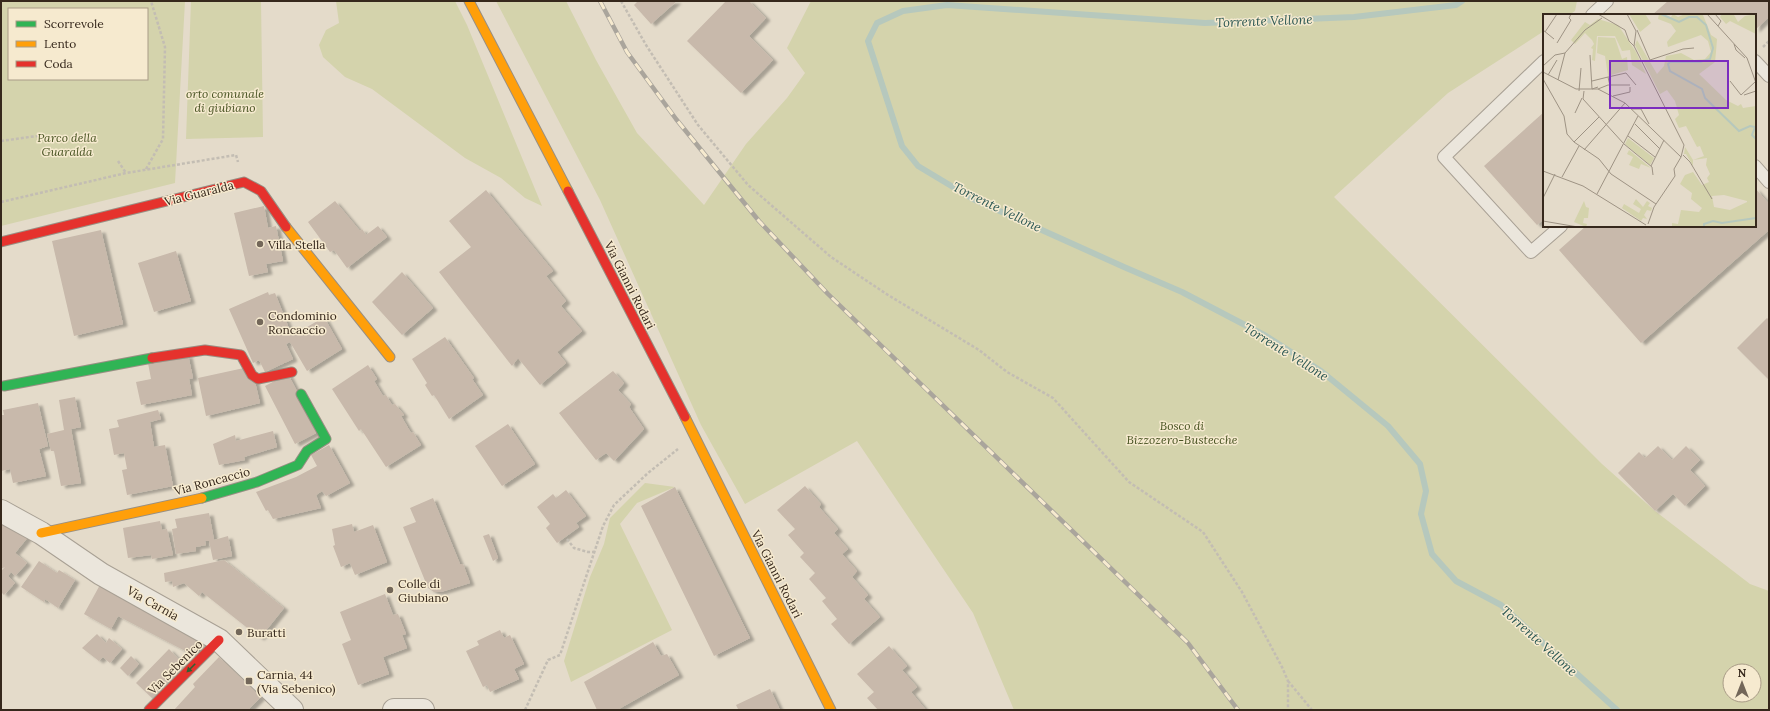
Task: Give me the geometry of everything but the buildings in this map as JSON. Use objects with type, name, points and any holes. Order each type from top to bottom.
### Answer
[{"type":"street","name":"Via Gianni Rodari","points":[[469,1],[696,438],[831,710]]},
{"type":"street","name":"Via Guaralda","points":[[1,242],[244,182],[261,191],[280,219],[390,357]]},
{"type":"street","points":[[2,382],[205,350],[241,356],[252,375],[258,379],[292,372]]},
{"type":"street","name":"Via Roncaccio","points":[[40,533],[201,498],[258,482],[298,465],[307,451],[326,439],[301,394]]},
{"type":"street","name":"Via Carnia","points":[[1,511],[40,533],[101,574],[219,640],[292,710]]},
{"type":"street","name":"Via Sebenico","points":[[149,710],[219,640]]},
{"type":"street","points":[[394,710],[423,710]]},
{"type":"lane","points":[[1593,14],[1607,1]]},
{"type":"lane","points":[[1543,62],[1444,156],[1531,252],[1560,227]]},
{"type":"lane","points":[[1756,62],[1769,76]]},
{"type":"lane","points":[[1756,167],[1769,182]]},
{"type":"path","points":[[145,170],[163,139],[165,47],[151,1]]},
{"type":"path","points":[[621,1],[646,45],[698,126],[748,185],[831,257],[888,295],[979,350],[1007,372],[1054,398],[1129,482],[1203,532],[1242,592],[1288,681],[1312,710]]},
{"type":"path","points":[[1,141],[44,135]]},
{"type":"path","points":[[1,202],[126,173],[236,155],[244,182]]},
{"type":"path","points":[[118,161],[126,173]]},
{"type":"path","points":[[525,710],[548,660],[560,655],[603,526],[614,505],[671,454],[696,438]]},
{"type":"path","points":[[568,539],[574,548],[594,552]]},
{"type":"path","points":[[1288,681],[1288,710]]},
{"type":"green space","name":"Parco della Guaralda","points":[[1,1],[185,1],[175,183],[1,226]]},
{"type":"green space","name":"orto comunale di giubiano","points":[[191,1],[261,1],[263,137],[186,139]]},
{"type":"green space","points":[[336,1],[455,1],[467,25],[542,206],[525,198],[501,178],[465,158],[372,89],[345,77],[323,57],[319,45],[326,30],[339,23]]},
{"type":"green space","name":"Bosco di Bizzozero-Bustecche","points":[[496,1],[566,1],[596,60],[637,133],[704,205],[746,144],[787,98],[805,73],[787,48],[811,1],[1577,1],[1575,11],[1570,14],[1543,14],[1543,32],[1448,93],[1334,197],[1602,464],[1655,511],[1750,584],[1769,591],[1769,710],[1014,710],[973,613],[857,441],[745,504],[701,425],[600,200]]},
{"type":"green space","points":[[645,483],[675,487],[637,503],[620,524],[672,630],[571,682],[564,661],[590,577],[604,544],[610,518]]},
{"type":"waterway","name":"Torrente Vellone","points":[[1462,1],[1456,5],[1354,17],[1205,23],[947,5],[903,11],[877,23],[868,41],[902,146],[918,166],[973,199],[1182,292],[1266,336],[1321,371],[1388,426],[1420,464],[1426,491],[1421,514],[1432,554],[1456,581],[1501,605],[1617,710]]},
{"type":"railway","points":[[600,1],[627,52],[676,119],[759,221],[828,294],[1188,643],[1238,710]]},
{"type":"traffic: fast","points":[[4,386],[152,358]]},
{"type":"traffic: fast","points":[[202,498],[257,482],[298,465],[307,451],[326,439],[301,394]]},
{"type":"traffic: slow","points":[[469,1],[568,191]]},
{"type":"traffic: slow","points":[[286,227],[390,357]]},
{"type":"traffic: slow","points":[[685,417],[831,710]]},
{"type":"traffic: slow","points":[[41,533],[202,498]]},
{"type":"traffic: jam","points":[[1,242],[244,182],[261,191],[286,227]]},
{"type":"traffic: jam","points":[[568,191],[685,417]]},
{"type":"traffic: jam","points":[[152,358],[205,350],[241,355],[252,375],[258,379],[292,372]]},
{"type":"traffic: jam","points":[[149,710],[219,640]]},
{"type":"place","name":"Villa Stella","points":[[260,244]]},
{"type":"place","name":"Condominio Roncaccio","points":[[260,322]]},
{"type":"place","name":"Colle di Giubiano","points":[[390,590]]},
{"type":"place","name":"Buratti","points":[[239,632]]},
{"type":"place","name":"Carnia, 44 (Via Sebenico)","points":[[249,681]]}]
